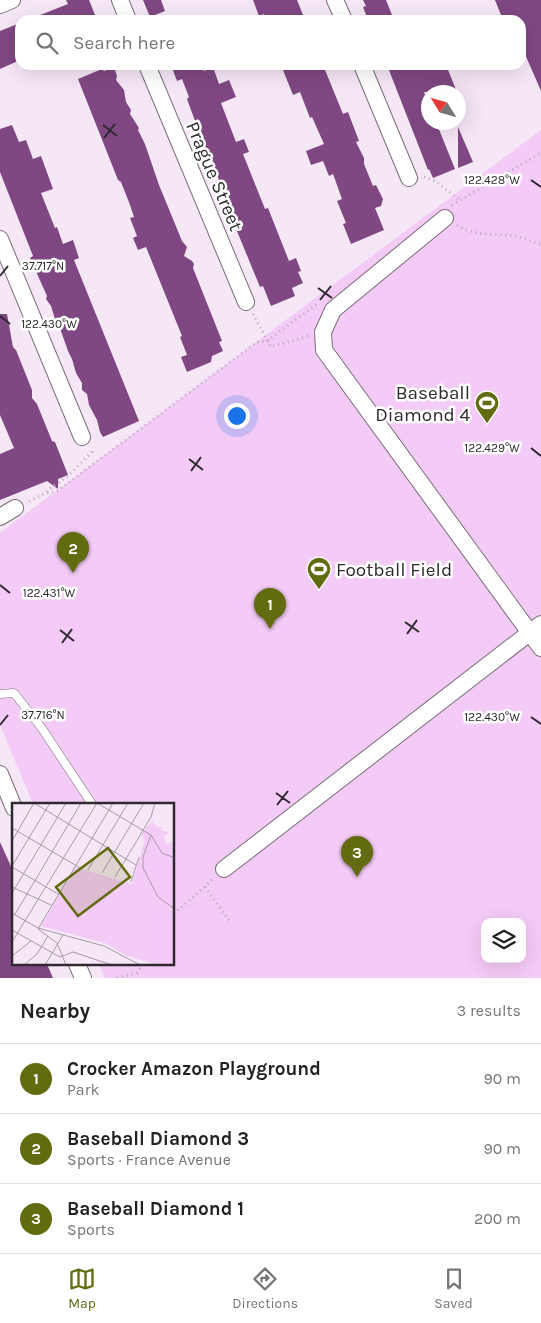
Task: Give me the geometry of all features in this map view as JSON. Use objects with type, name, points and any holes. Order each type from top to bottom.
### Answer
[{"type":"street","points":[[0,5],[12,0]]},
{"type":"street","points":[[120,0],[126,15]]},
{"type":"street","points":[[335,0],[342,15]]},
{"type":"street","name":"Prague Street","points":[[149,70],[246,302]]},
{"type":"street","points":[[364,70],[409,178]]},
{"type":"street","points":[[445,218],[333,310],[323,332],[324,350],[535,628],[541,648]]},
{"type":"street","points":[[0,238],[82,437]]},
{"type":"street","points":[[0,517],[15,508]]},
{"type":"street","points":[[224,870],[535,628]]},
{"type":"street","points":[[0,774],[12,803]]},
{"type":"street","points":[[78,966],[83,978]]},
{"type":"lane","points":[[0,694],[14,693],[41,727],[91,803]]},
{"type":"path","points":[[409,178],[423,177],[435,181],[461,201],[541,153]]},
{"type":"path","points":[[445,218],[462,229],[478,233],[515,236],[541,244]]},
{"type":"path","points":[[246,302],[271,347],[303,337]]},
{"type":"path","points":[[15,508],[46,493],[56,492],[257,342],[268,341]]},
{"type":"path","points":[[46,493],[68,476],[92,452],[82,437]]},
{"type":"path","points":[[175,913],[224,870]]},
{"type":"path","points":[[204,887],[230,920]]},
{"type":"path","points":[[117,978],[137,973],[142,966]]},
{"type":"shaded area","points":[[541,130],[541,978],[105,978],[100,966],[175,966],[175,803],[33,803],[1,727],[0,533]]},
{"type":"building","points":[[66,0],[89,0],[95,15],[40,15],[68,4]]},
{"type":"building","points":[[143,0],[161,0],[165,11],[149,15]]},
{"type":"building","points":[[253,0],[297,0],[303,15],[264,14],[259,15]]},
{"type":"building","points":[[363,0],[386,0],[392,15],[366,15],[363,7],[366,6]]},
{"type":"building","points":[[495,0],[541,0],[541,91],[526,56],[526,15],[501,15]]},
{"type":"building","points":[[15,25],[15,62],[0,69],[0,31]]},
{"type":"building","points":[[100,70],[115,70],[116,80],[124,90],[126,102],[131,110],[130,114],[139,128],[138,130],[145,144],[159,185],[182,241],[187,247],[184,256],[194,264],[193,268],[222,341],[219,342],[223,351],[212,356],[211,362],[187,372],[181,357],[187,355],[180,337],[182,336],[146,247],[138,250],[133,238],[137,236],[130,218],[134,217],[130,205],[121,182],[118,180],[78,79]]},
{"type":"building","points":[[173,70],[214,70],[219,84],[229,80],[236,97],[221,103],[236,142],[244,139],[249,152],[243,154],[265,209],[268,208],[289,261],[296,258],[301,271],[298,272],[303,283],[292,288],[295,296],[271,306],[263,286],[260,287],[232,219],[234,218],[228,201],[194,122],[187,99],[189,97],[182,79],[177,81]]},
{"type":"building","points":[[283,70],[325,70],[343,114],[348,112],[359,141],[356,142],[364,158],[364,164],[373,186],[376,185],[383,199],[381,206],[375,208],[384,230],[351,244],[343,224],[346,223],[337,201],[342,199],[333,174],[329,176],[323,161],[311,165],[306,151],[324,144],[312,117],[310,118],[300,92],[293,95]]},
{"type":"building","points":[[389,70],[448,70],[454,85],[421,85],[421,130],[439,130],[455,169],[433,178]]},
{"type":"building","points":[[12,125],[19,142],[26,140],[33,159],[41,156],[53,189],[41,193],[63,244],[73,240],[79,258],[74,260],[139,421],[103,437],[89,405],[87,394],[82,390],[82,383],[76,373],[51,306],[46,299],[47,296],[30,258],[33,256],[0,172],[0,129]]},
{"type":"building","points":[[458,130],[459,130],[473,162],[458,168]]},
{"type":"building","points":[[0,314],[7,314],[13,347],[16,350],[32,390],[32,398],[37,404],[52,441],[55,442],[68,475],[58,479],[58,489],[47,481],[0,500],[0,454],[14,448],[0,415]]},
{"type":"building","points":[[0,842],[12,869],[12,966],[48,966],[53,978],[0,978]]},
{"type":"place","name":"Baseball Diamond 4","points":[[487,424]]},
{"type":"place","name":"Baseball Diamond 3","points":[[73,573]]},
{"type":"place","name":"Football Field","points":[[319,590]]},
{"type":"place","name":"Crocker Amazon Playground","points":[[270,629]]},
{"type":"place","name":"Baseball Diamond 1","points":[[357,877]]}]
